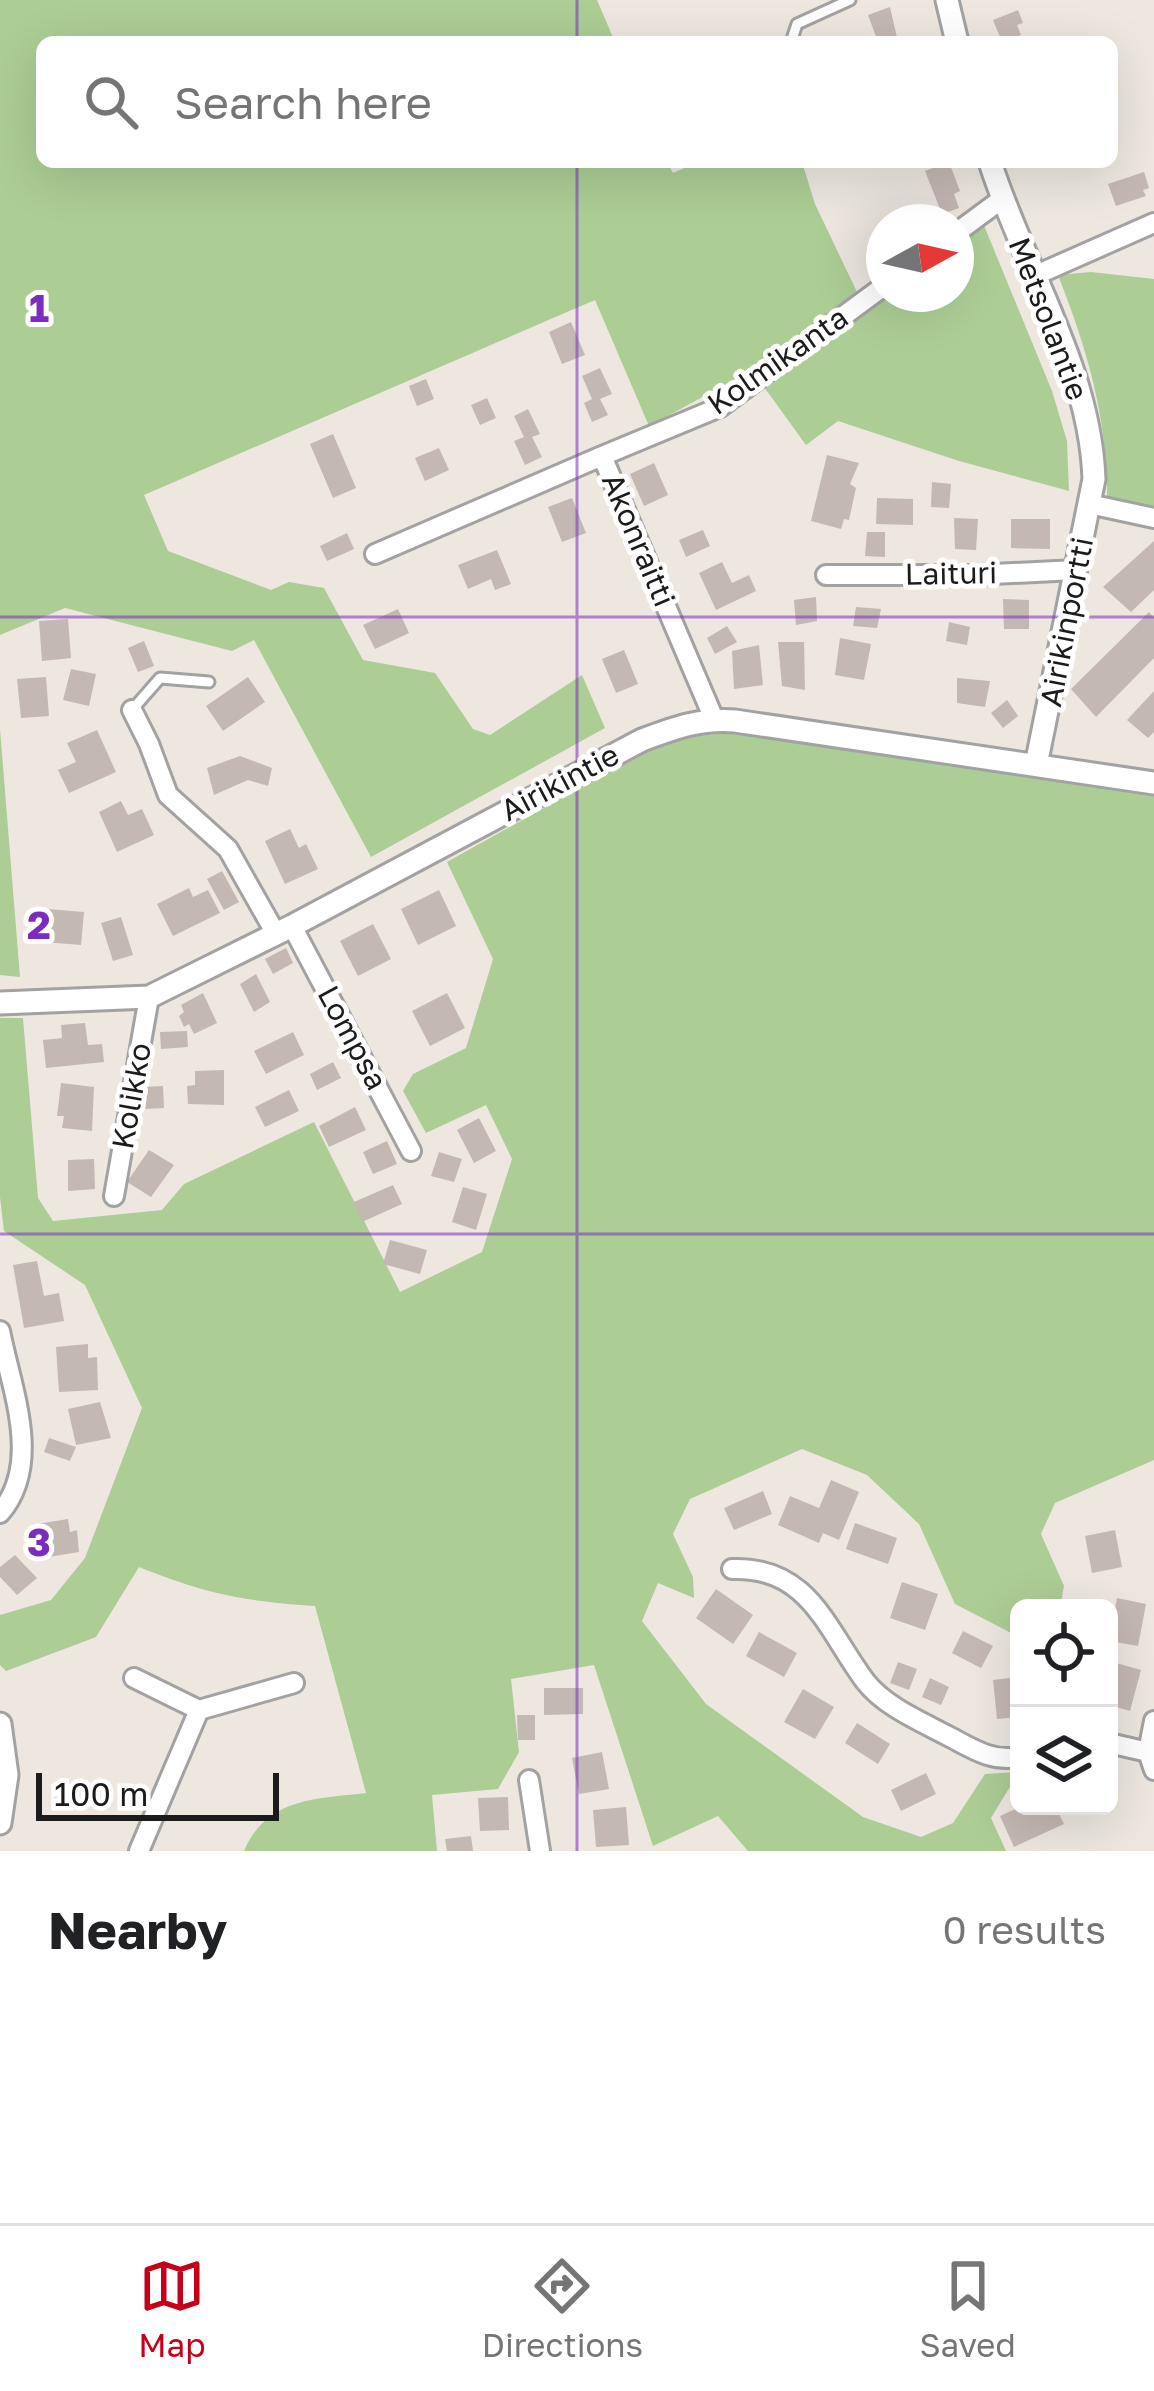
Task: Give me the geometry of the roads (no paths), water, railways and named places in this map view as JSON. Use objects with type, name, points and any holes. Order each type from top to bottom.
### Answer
[{"type":"street","points":[[947,0],[956,36]]},
{"type":"street","name":"Metsolantie","points":[[992,168],[1086,415],[1094,479]]},
{"type":"street","points":[[974,220],[1002,199]]},
{"type":"street","points":[[1036,275],[1154,223]]},
{"type":"street","name":"Kolmikanta","points":[[602,457],[720,407],[866,299]]},
{"type":"street","name":"Akonraitti","points":[[375,554],[602,457],[714,719]]},
{"type":"street","name":"Airikinportti","points":[[1036,765],[1094,479]]},
{"type":"street","points":[[1089,504],[1154,518]]},
{"type":"street","name":"Laituri","points":[[826,575],[1076,570]]},
{"type":"street","name":"Lompsa","points":[[132,710],[168,795],[228,849],[284,930],[411,1151]]},
{"type":"street","name":"Airikintie","points":[[0,1003],[149,997],[679,725],[714,719],[1154,783]]},
{"type":"street","name":"Kolikko","points":[[114,1196],[149,997]]},
{"type":"street","points":[[0,1331],[23,1454],[8,1503],[0,1513]]},
{"type":"street","points":[[732,1568],[758,1568],[795,1588],[827,1618],[866,1682],[909,1715],[977,1753],[1010,1758]]},
{"type":"street","points":[[134,1678],[199,1710],[294,1682]]},
{"type":"street","points":[[140,1851],[199,1710]]},
{"type":"street","points":[[1118,1747],[1151,1761],[1154,1721]]},
{"type":"street","points":[[0,1724],[8,1774],[0,1822]]},
{"type":"street","points":[[529,1780],[540,1851]]},
{"type":"lane","points":[[793,36],[797,24],[850,0]]},
{"type":"lane","points":[[132,710],[160,678],[209,682]]}]
